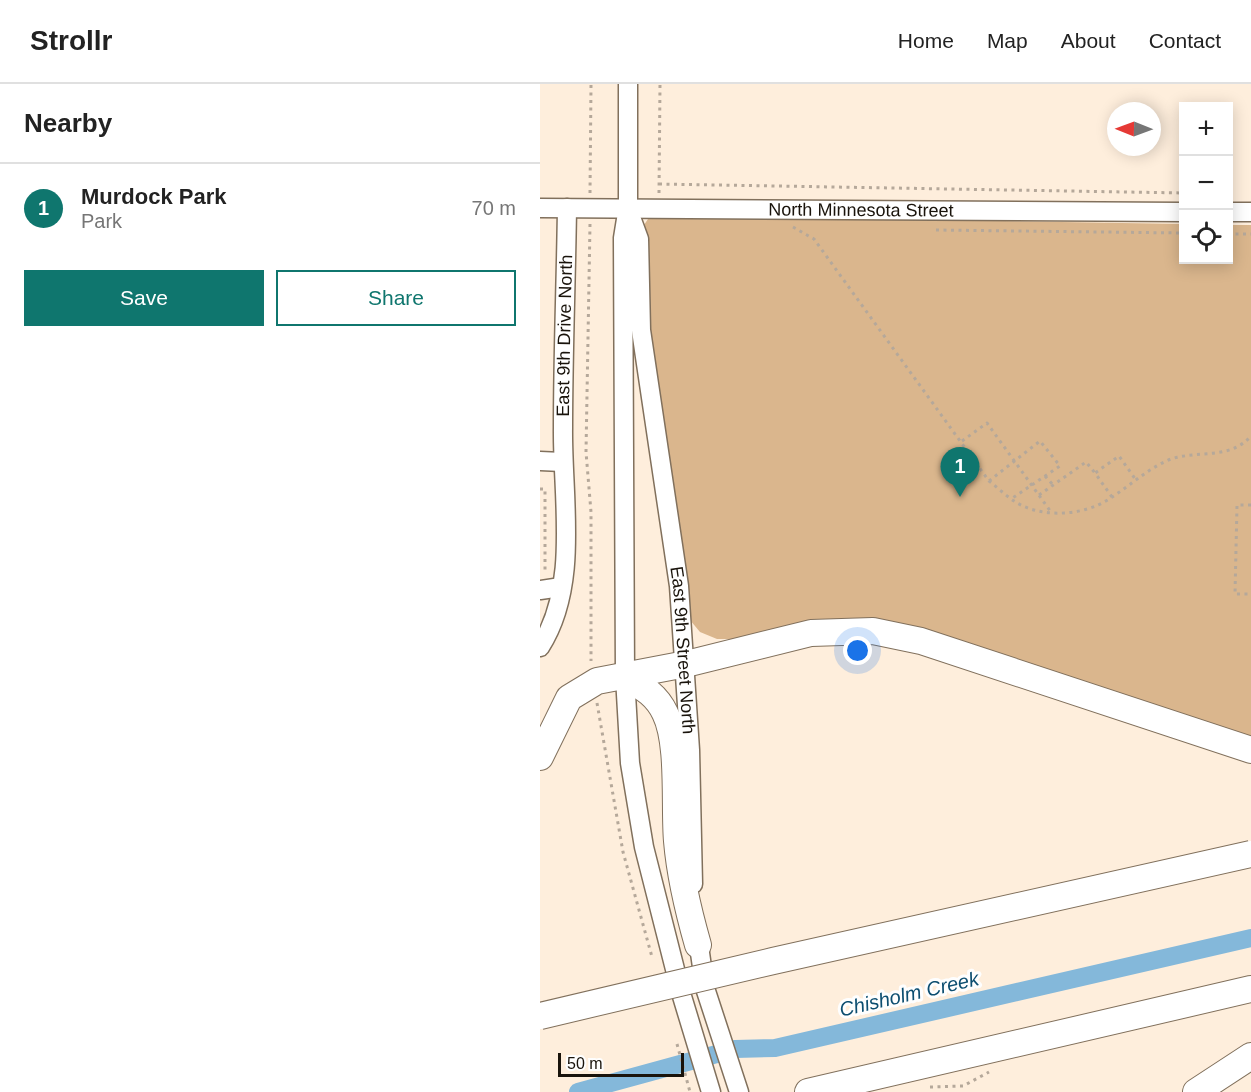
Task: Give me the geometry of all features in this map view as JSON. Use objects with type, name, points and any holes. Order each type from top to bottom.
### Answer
[{"type":"highway","points":[[540,757],[569,698],[595,683],[686,664],[811,633],[873,631],[921,641],[1251,750]]},
{"type":"highway","points":[[625,677],[653,693],[666,714],[673,747],[677,840],[683,893],[698,945]]},
{"type":"highway","points":[[540,1016],[773,961],[1251,854]]},
{"type":"highway","points":[[808,1092],[1251,989]]},
{"type":"highway","points":[[1196,1092],[1251,1056]]},
{"type":"street","name":"East 9th Street North","points":[[628,84],[628,207],[623,238],[625,677],[630,763],[644,847],[681,993],[711,1092]]},
{"type":"street","name":"East 9th Street North","points":[[628,207],[639,239],[641,330],[679,586],[686,664],[693,894],[698,945],[705,988],[739,1092]]},
{"type":"street","name":"North Minnesota Street","points":[[540,208],[1179,212]]},
{"type":"street","name":"East 9th Drive North","points":[[540,647],[555,619],[561,586],[565,533],[562,462],[567,208]]},
{"type":"street","points":[[1233,212],[1251,212]]},
{"type":"street","points":[[540,461],[562,462]]},
{"type":"street","points":[[542,582],[561,586]]},
{"type":"path","points":[[591,84],[586,452],[591,512],[590,654],[623,852],[654,963]]},
{"type":"path","points":[[659,207],[660,84]]},
{"type":"path","points":[[659,184],[1179,193]]},
{"type":"path","points":[[793,227],[814,239],[989,481],[1011,499],[1029,509],[1052,513],[1087,509],[1112,497],[1163,462],[1185,454],[1234,450],[1251,436]]},
{"type":"path","points":[[1233,234],[1251,234]]},
{"type":"path","points":[[961,442],[987,423],[1052,513]]},
{"type":"path","points":[[989,481],[1040,441],[1060,466],[1011,499]]},
{"type":"path","points":[[1095,473],[1119,456],[1136,480]]},
{"type":"path","points":[[1039,495],[1086,462],[1112,497]]},
{"type":"path","points":[[1045,476],[1053,485]]},
{"type":"path","points":[[540,489],[545,489],[542,582]]},
{"type":"path","points":[[1251,505],[1237,505],[1235,594],[1251,594]]},
{"type":"path","points":[[675,1040],[690,1092]]},
{"type":"shaded area","points":[[657,215],[1179,224],[1179,264],[1233,264],[1233,225],[1251,225],[1251,740],[963,644],[788,626],[733,639],[717,639],[700,632],[690,620],[686,607],[645,302],[644,225],[648,219]]},
{"type":"waterway","name":"Chisholm Creek","points":[[578,1092],[735,1049],[775,1048],[1251,938]]},
{"type":"place","name":"Murdock Park","points":[[960,497]]}]
